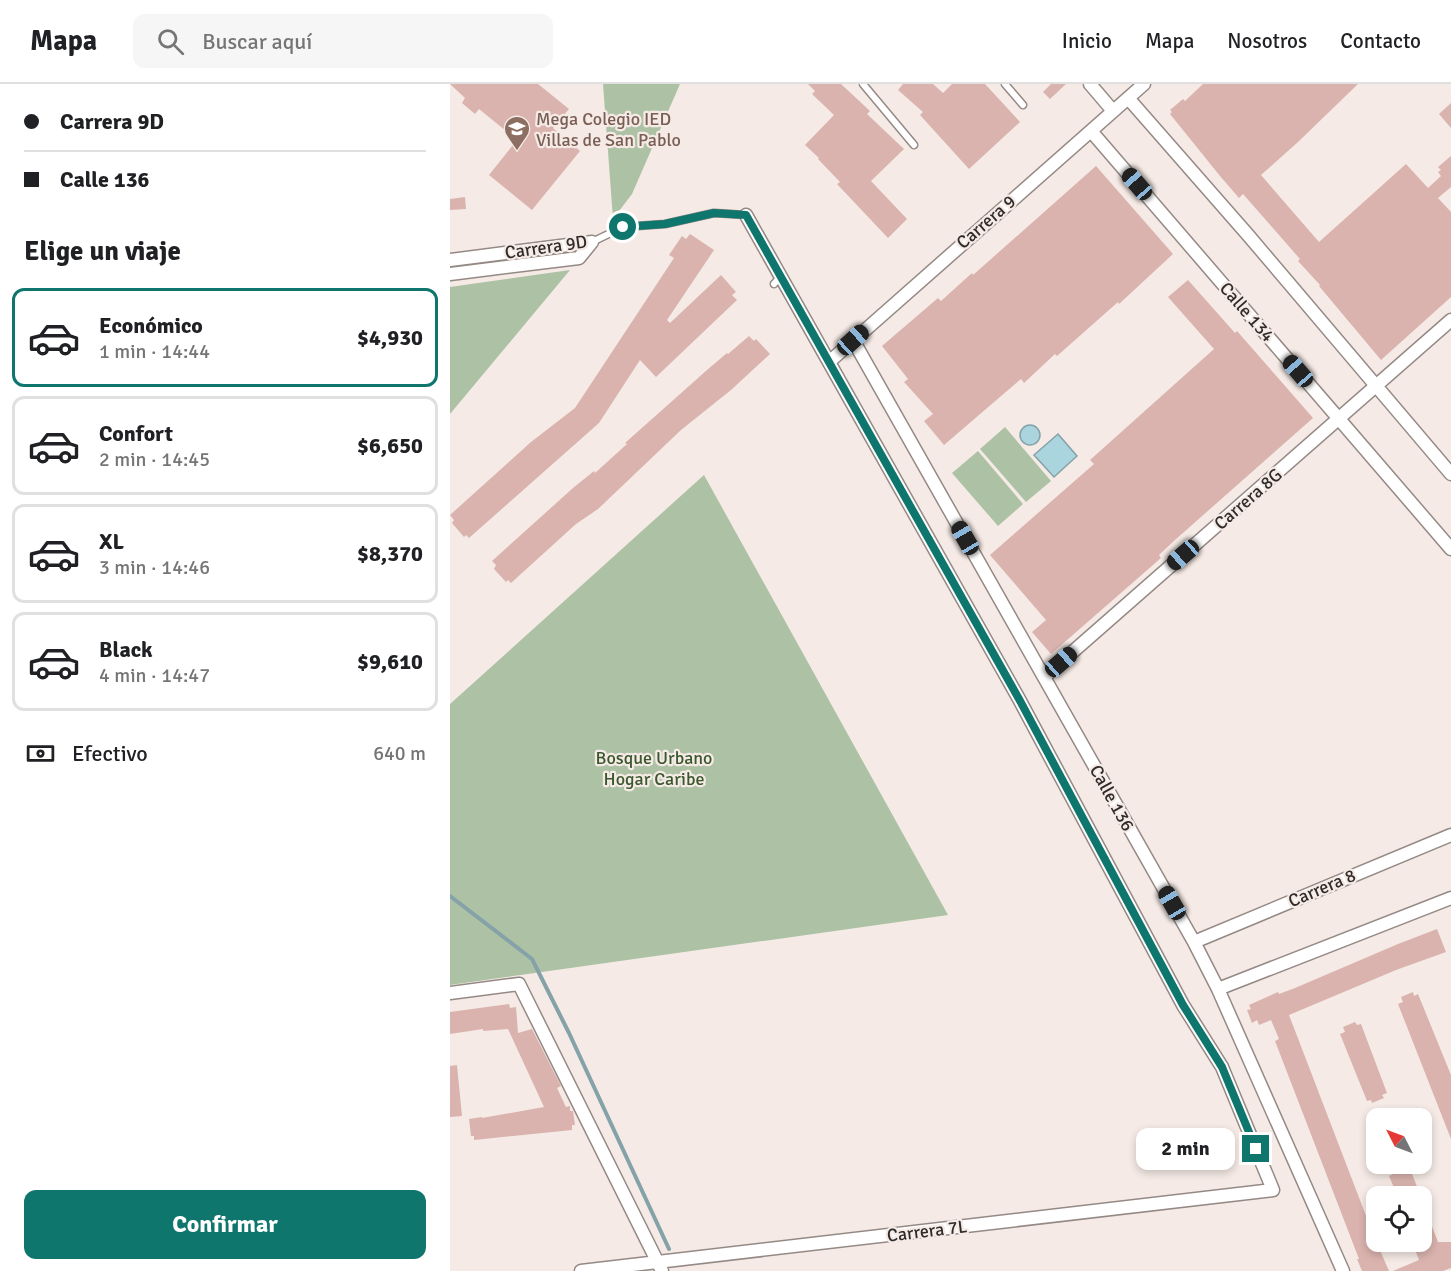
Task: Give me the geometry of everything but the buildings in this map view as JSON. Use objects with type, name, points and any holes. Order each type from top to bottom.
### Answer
[{"type":"street","points":[[1090,84],[1113,111]]},
{"type":"street","name":"Carrera 9","points":[[829,362],[1144,84]]},
{"type":"street","points":[[1128,98],[1451,474]]},
{"type":"street","name":"Calle 134","points":[[1091,131],[1451,549]]},
{"type":"street","name":"Calle 136","points":[[746,215],[777,280],[829,362],[1019,699],[1183,1005],[1222,1067],[1273,1190]]},
{"type":"street","points":[[450,274],[579,258],[592,242]]},
{"type":"street","name":"Carrera 9D","points":[[450,260],[592,242]]},
{"type":"street","name":"Carrera 8G","points":[[1044,677],[1451,320]]},
{"type":"street","name":"Calle 136","points":[[853,340],[1194,942],[1218,989],[1343,1271]]},
{"type":"street","name":"Carrera 8","points":[[1194,942],[1451,835]]},
{"type":"street","points":[[1218,989],[1451,898]]},
{"type":"street","points":[[450,993],[519,984],[660,1267]]},
{"type":"street","name":"Carrera 7L","points":[[581,1271],[660,1267],[1273,1190]]},
{"type":"lane","points":[[863,84],[914,145]]},
{"type":"lane","points":[[1005,84],[1023,105]]},
{"type":"lane","name":"Carrera 9D","points":[[592,242],[623,227],[665,224],[714,213],[746,215]]},
{"type":"green space","points":[[603,84],[680,84],[632,194],[613,219]]},
{"type":"green space","points":[[570,270],[450,414],[450,287]]},
{"type":"green space","points":[[1005,427],[1051,481],[1026,502],[980,449]]},
{"type":"green space","points":[[978,451],[1023,504],[998,526],[952,473]]},
{"type":"green space","name":"Bosque Urbano Hogar Caribe","points":[[704,475],[948,915],[450,985],[450,704]]},
{"type":"water","points":[[1026,425],[1034,425],[1040,431],[1040,439],[1034,445],[1026,445],[1020,439],[1020,431]]},
{"type":"water","points":[[1058,434],[1077,456],[1054,477],[1034,455]]},
{"type":"waterway","points":[[450,896],[532,959],[569,1033],[669,1249]]},
{"type":"place","name":"Mega Colegio IED Villas de San Pablo","points":[[517,152]]},
{"type":"route","points":[[623,227],[665,224],[714,213],[746,215],[1019,699],[1183,1005],[1222,1067],[1256,1149]]}]
